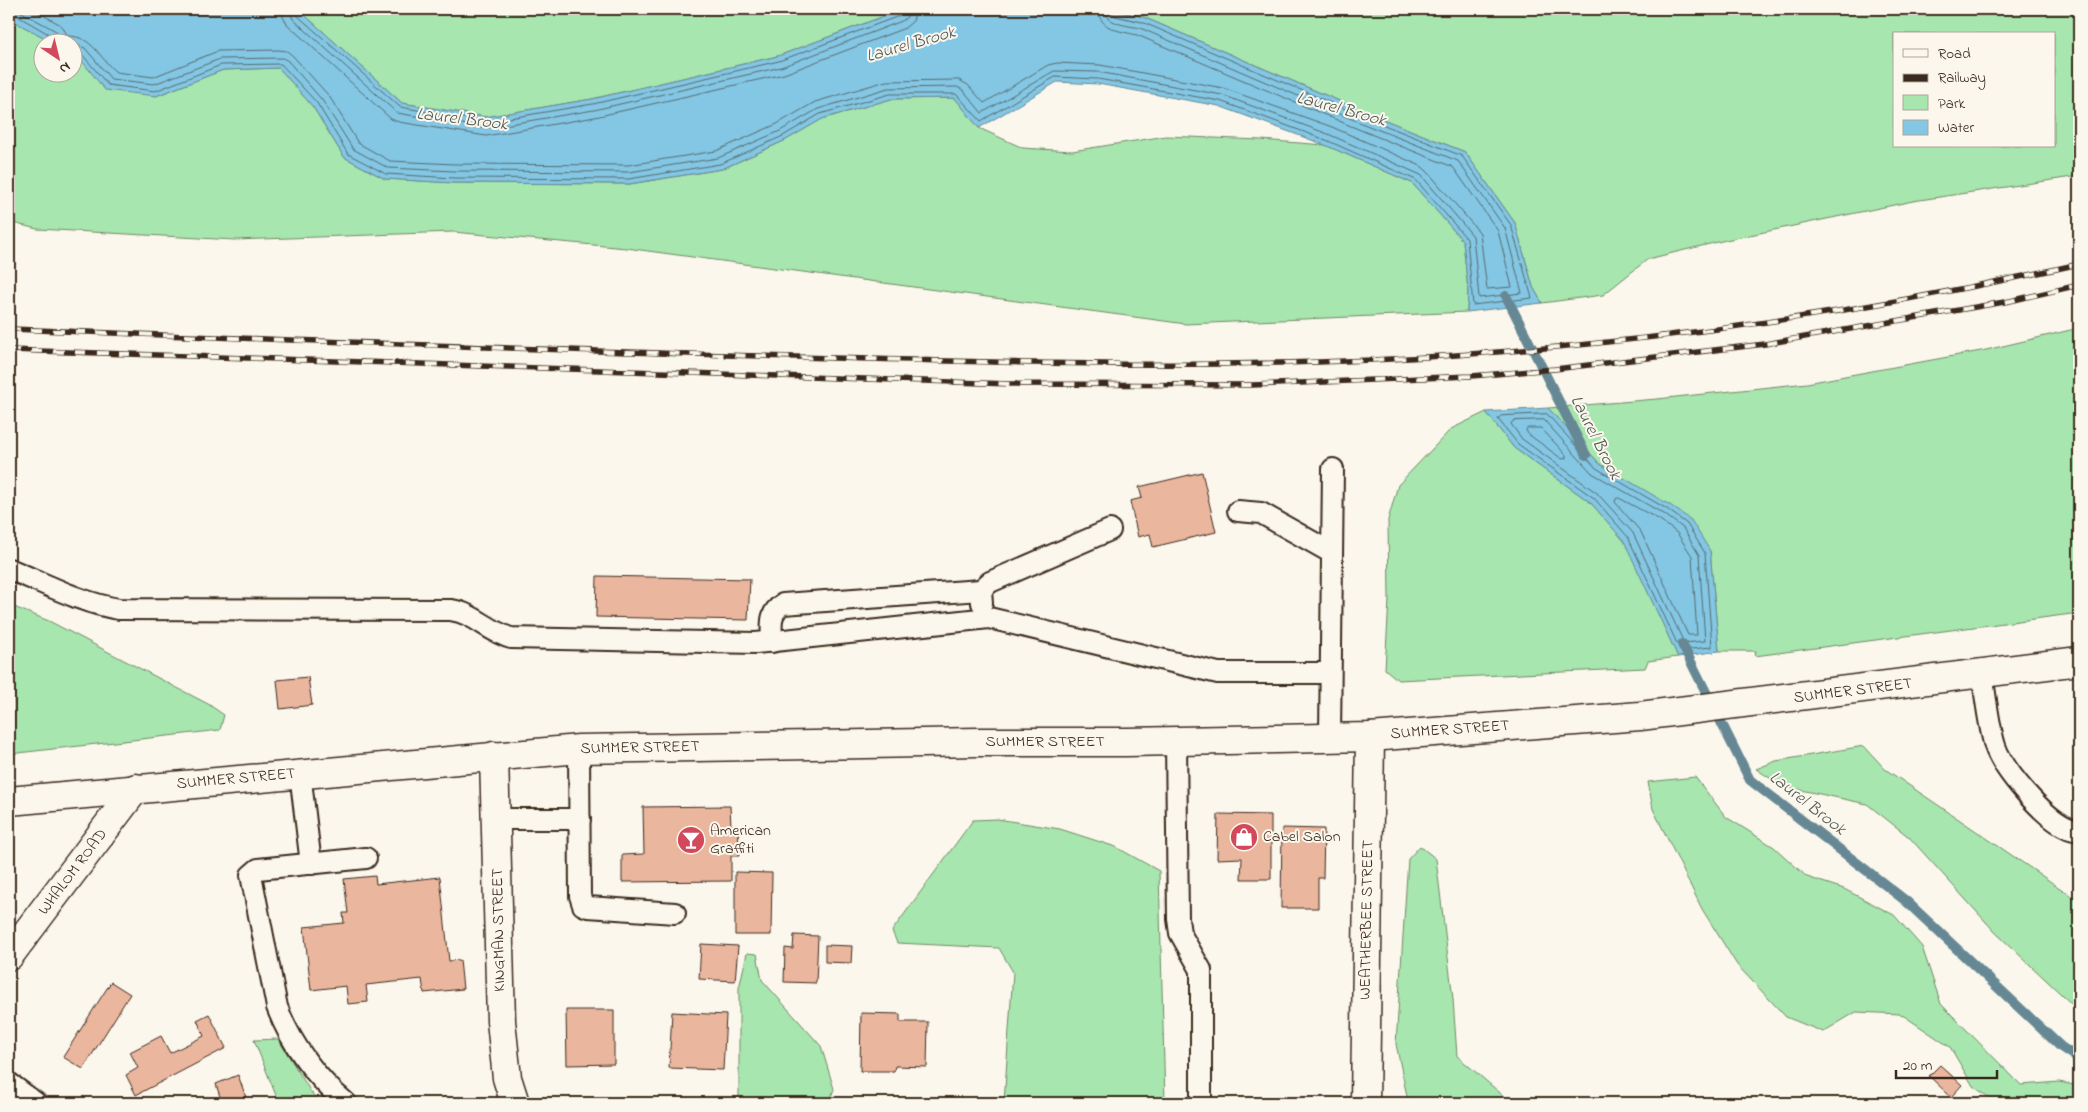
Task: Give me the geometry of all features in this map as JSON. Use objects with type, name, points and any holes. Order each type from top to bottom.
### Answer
[{"type":"main road","name":"SUMMER STREET","points":[[9,800],[579,748],[1370,736],[1640,716],[2079,661]]},
{"type":"main road","name":"WEATHERBEE STREET","points":[[1365,1103],[1370,736]]},
{"type":"main road","name":"KINGMAN STREET","points":[[494,756],[501,1021],[509,1101]]},
{"type":"main road","name":"WHALOM ROAD","points":[[9,956],[136,788]]},
{"type":"lane","points":[[1330,737],[1333,469]]},
{"type":"lane","points":[[1238,511],[1261,513],[1332,553]]},
{"type":"lane","points":[[772,642],[772,616],[775,609],[783,604],[981,590],[990,582],[1110,530]]},
{"type":"lane","points":[[9,569],[94,604],[119,609],[451,610],[470,615],[501,635],[511,638],[746,643],[772,642],[983,618],[1004,621],[1218,673],[1330,673]]},
{"type":"lane","points":[[981,590],[983,618]]},
{"type":"lane","points":[[1982,674],[1992,732],[2001,761],[2011,775],[2051,816],[2068,828],[2079,831]]},
{"type":"lane","points":[[1176,740],[1178,919],[1180,933],[1201,970],[1201,1103]]},
{"type":"lane","points":[[579,748],[580,896],[583,905],[588,907],[675,913]]},
{"type":"lane","points":[[300,773],[311,864]]},
{"type":"lane","points":[[496,819],[580,819]]},
{"type":"lane","points":[[346,1103],[313,1070],[284,1025],[277,1007],[251,875],[258,869],[366,858]]},
{"type":"lane","points":[[9,1082],[36,1103]]},
{"type":"green space","points":[[298,9],[903,9],[778,56],[592,99],[486,117],[402,103]]},
{"type":"green space","points":[[1107,9],[2079,9],[2079,176],[1913,201],[1726,240],[1648,259],[1603,295],[1542,303],[1533,287],[1515,223],[1465,152],[1365,112],[1143,17]]},
{"type":"green space","points":[[9,19],[34,32],[32,32],[32,82],[82,82],[82,59],[156,96],[223,70],[279,68],[313,107],[344,157],[385,179],[454,183],[630,184],[722,169],[786,140],[822,119],[891,99],[955,98],[979,128],[1023,148],[1072,151],[1166,136],[1325,145],[1412,183],[1463,241],[1468,290],[1467,312],[1186,324],[626,248],[453,232],[235,240],[37,229],[9,222]]},
{"type":"green space","points":[[2079,328],[2079,387],[2073,391],[2079,405],[2079,613],[1755,656],[1756,651],[1719,651],[1710,551],[1627,481],[1600,464],[1548,408],[1657,399],[1807,383],[1986,350]]},
{"type":"green space","points":[[1486,412],[1514,448],[1590,502],[1625,541],[1678,657],[1648,661],[1645,668],[1398,680],[1385,669],[1389,600],[1388,520],[1398,485],[1451,429]]},
{"type":"green space","points":[[9,605],[49,621],[208,704],[224,715],[220,730],[9,754]]},
{"type":"green space","points":[[1864,746],[1885,769],[2079,901],[2079,1011],[1995,932],[1909,837],[1867,804],[1782,786],[1756,769],[1776,761]]},
{"type":"green space","points":[[1695,777],[1726,817],[1774,847],[1807,877],[1844,889],[1894,915],[1922,947],[1941,1004],[2021,1085],[2059,1082],[2079,1086],[2079,1103],[1997,1103],[1973,1086],[1950,1047],[1901,1014],[1856,1012],[1823,1032],[1786,1017],[1737,965],[1702,909],[1653,809],[1648,782]]},
{"type":"green space","points":[[997,819],[1060,829],[1116,847],[1159,871],[1165,1103],[1004,1103],[1013,972],[999,948],[897,943],[892,931],[973,820]]},
{"type":"green space","points":[[1420,846],[1436,859],[1453,999],[1457,1056],[1506,1098],[1507,1103],[1411,1103],[1408,1101],[1396,1044],[1408,859]]},
{"type":"green space","points":[[747,953],[757,954],[762,980],[821,1046],[834,1089],[829,1103],[739,1103],[739,988]]},
{"type":"green space","points":[[278,1039],[320,1103],[279,1103],[254,1040]]},
{"type":"water","points":[[9,9],[298,9],[402,103],[485,117],[592,99],[778,56],[903,9],[1107,9],[1143,17],[1365,112],[1465,152],[1515,223],[1533,287],[1542,303],[1467,312],[1468,290],[1463,241],[1412,183],[1325,145],[1219,106],[1098,84],[1057,82],[979,128],[955,98],[891,99],[822,119],[786,140],[722,169],[629,184],[454,183],[385,179],[344,157],[313,107],[279,68],[223,70],[156,96],[105,90],[82,61],[82,32],[34,32],[9,19]]},
{"type":"water","points":[[1548,408],[1600,464],[1670,505],[1691,520],[1710,551],[1719,651],[1678,657],[1624,541],[1590,502],[1514,448],[1486,412]]},
{"type":"building","points":[[1202,472],[1216,532],[1153,547],[1150,534],[1138,537],[1130,501],[1142,498],[1139,487]]},
{"type":"building","points":[[597,576],[750,579],[748,620],[596,617]]},
{"type":"building","points":[[308,677],[312,705],[280,709],[277,680]]},
{"type":"building","name":"American Graffiti","points":[[730,806],[731,826],[738,826],[739,856],[731,856],[731,881],[622,882],[622,855],[644,854],[643,807]]},
{"type":"building","name":"Cabel Salon","points":[[1218,814],[1271,815],[1271,879],[1241,879],[1242,858],[1217,859]]},
{"type":"building","points":[[1282,828],[1324,829],[1323,878],[1318,878],[1318,908],[1281,908]]},
{"type":"building","points":[[735,872],[772,873],[771,935],[735,935]]},
{"type":"building","points":[[375,876],[376,884],[440,877],[449,961],[460,960],[463,989],[424,993],[422,979],[366,985],[368,1002],[348,1004],[346,986],[311,990],[304,927],[344,923],[343,913],[348,913],[344,879]]},
{"type":"building","points":[[794,935],[818,936],[816,983],[784,982],[785,948],[793,949]]},
{"type":"building","points":[[701,944],[738,946],[735,981],[699,979]]},
{"type":"building","points":[[825,945],[852,946],[851,963],[825,962]]},
{"type":"building","points":[[111,982],[130,994],[83,1069],[63,1057]]},
{"type":"building","points":[[566,1010],[614,1010],[614,1064],[567,1065]]},
{"type":"building","points":[[672,1012],[726,1015],[723,1070],[669,1068]]},
{"type":"building","points":[[861,1013],[900,1014],[900,1022],[928,1022],[927,1067],[895,1066],[894,1071],[860,1071]]},
{"type":"building","points":[[209,1014],[226,1048],[136,1095],[126,1075],[138,1068],[130,1052],[161,1036],[170,1053],[204,1036],[197,1020]]},
{"type":"building","points":[[1940,1065],[1962,1085],[1951,1097],[1929,1076]]},
{"type":"building","points":[[238,1075],[248,1103],[222,1103],[216,1084]]},
{"type":"waterway","name":"Laurel Brook","points":[[1506,296],[1586,455]]},
{"type":"waterway","name":"Laurel Brook","points":[[1682,644],[1750,780],[1906,901],[2061,1047],[2079,1059]]},
{"type":"railway","points":[[9,329],[524,349],[913,360],[1072,364],[1311,362],[1390,359],[1547,348],[1700,331],[1852,309],[2079,264]]},
{"type":"railway","points":[[9,350],[1011,384],[1252,385],[1471,376],[1555,369],[1765,344],[2010,301],[2079,285]]},
{"type":"place","name":"Cabel Salon","points":[[1244,837]]},
{"type":"place","name":"American Graffiti","points":[[691,840]]}]
